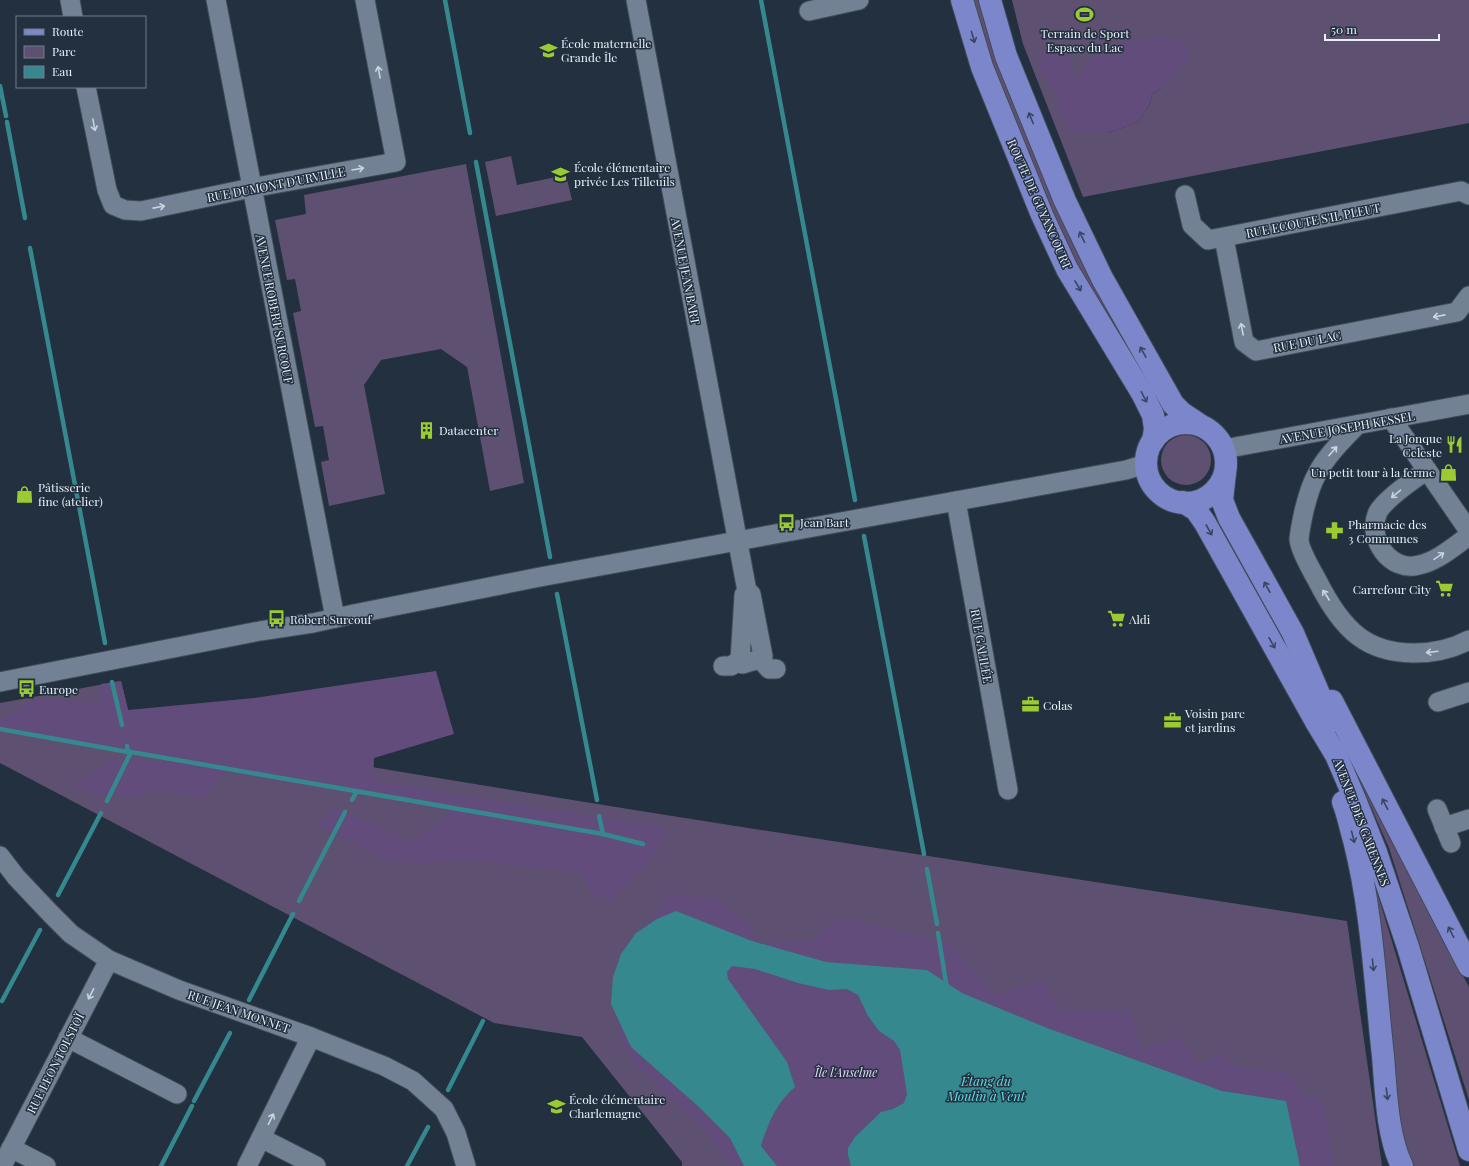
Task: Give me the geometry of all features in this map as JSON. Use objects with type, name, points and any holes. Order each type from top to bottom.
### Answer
[{"type":"main road","name":"ROUTE DE GUYANCOURT","points":[[962,0],[982,67],[1042,215],[1068,269],[1142,393],[1153,415],[1155,429],[1153,441]]},
{"type":"main road","name":"ROUTE DE GUYANCOURT","points":[[990,0],[1009,63],[1065,201],[1102,278],[1173,404],[1182,413],[1200,425]]},
{"type":"main road","points":[[1187,422],[1200,425],[1211,431],[1219,439],[1224,449],[1226,461],[1225,473],[1219,486],[1209,496],[1196,501],[1183,502],[1172,500],[1161,494],[1148,476],[1146,464],[1148,452],[1153,441],[1162,431],[1174,424],[1187,422]]},
{"type":"main road","name":"AVENUE DES GARENNES","points":[[1225,473],[1222,500],[1229,518],[1293,633],[1340,742],[1383,848],[1416,946],[1469,1120]]},
{"type":"main road","name":"AVENUE DES GARENNES","points":[[1183,502],[1196,510],[1205,523],[1336,755],[1376,852],[1408,947],[1469,1150]]},
{"type":"main road","points":[[1293,633],[1321,680],[1469,966]]},
{"type":"main road","points":[[1315,720],[1345,806],[1360,866],[1369,926],[1391,1130],[1396,1152],[1402,1166]]},
{"type":"street","points":[[70,0],[73,16]]},
{"type":"street","name":"AVENUE ROBERT SURCOUF","points":[[216,0],[335,618]]},
{"type":"street","name":"RUE DUMONT D'URVILLE","points":[[86,88],[107,190],[113,206],[125,210],[141,211],[251,188],[396,162],[364,0]]},
{"type":"street","name":"AVENUE JEAN BART","points":[[636,0],[747,591]]},
{"type":"street","points":[[809,11],[847,1]]},
{"type":"street","name":"RUE ECOUTE S'IL PLEUT","points":[[1185,196],[1192,224],[1208,240],[1461,190],[1469,195]]},
{"type":"street","name":"RUE DU LAC","points":[[1224,238],[1244,342],[1256,351],[1457,312],[1469,296]]},
{"type":"street","name":"AVENUE JOSEPH KESSEL","points":[[1224,449],[1469,404]]},
{"type":"street","points":[[1391,418],[1469,531]]},
{"type":"street","points":[[1357,425],[1317,473],[1308,495],[1299,540],[1306,559],[1323,591],[1345,624],[1359,637],[1377,647],[1394,651],[1420,653],[1443,650],[1469,640]]},
{"type":"street","points":[[0,682],[260,631],[313,623],[540,577],[738,542],[981,495],[1126,470],[1146,464]]},
{"type":"street","points":[[1427,470],[1387,502],[1379,512],[1375,526],[1376,539],[1381,548],[1394,562],[1406,566],[1418,566],[1430,562],[1469,536]]},
{"type":"street","name":"RUE GALILÉE","points":[[956,501],[1008,790]]},
{"type":"street","points":[[747,591],[751,594],[762,656],[768,664],[732,663],[744,595],[747,591]]},
{"type":"street","points":[[1438,702],[1469,692]]},
{"type":"street","points":[[1437,809],[1448,835],[1469,819]]},
{"type":"street","name":"RUE JEAN MONNET","points":[[0,856],[16,877],[66,929],[109,960],[179,990],[311,1037],[384,1066],[413,1080],[444,1109],[456,1133],[466,1166]]},
{"type":"street","name":"RUE LEON TOLSTOÏ","points":[[2,1166],[109,960]]},
{"type":"street","points":[[247,1166],[311,1037]]},
{"type":"street","points":[[68,1038],[177,1094]]},
{"type":"street","points":[[261,1138],[316,1166]]},
{"type":"street","points":[[11,1148],[46,1166]]},
{"type":"green space","points":[[970,0],[982,0],[1150,383],[1146,385],[1077,269],[989,65]]},
{"type":"green space","points":[[1012,0],[1469,0],[1469,123],[1083,197],[1023,44]],"holes":[[[1072,73],[1163,87],[1152,94],[1150,104],[1138,122],[1108,133],[1058,106],[1058,93]]]},
{"type":"green space","points":[[1160,37],[1185,42],[1189,58],[1163,87],[1152,94],[1150,104],[1138,122],[1108,133],[1068,131],[1058,106],[1058,93],[1045,80],[1041,72],[1041,54],[1054,48],[1068,55],[1072,72],[1079,75],[1086,63],[1119,43]]},
{"type":"green space","points":[[511,156],[517,185],[566,175],[572,200],[496,216],[485,162]]},
{"type":"green space","points":[[466,164],[524,483],[490,491],[467,367],[441,349],[381,360],[364,385],[385,494],[329,506],[321,462],[329,460],[323,426],[315,427],[293,313],[301,311],[295,279],[287,280],[275,220],[306,214],[304,195]]},
{"type":"green space","points":[[1181,435],[1191,435],[1204,442],[1211,455],[1211,465],[1204,478],[1191,485],[1181,485],[1172,481],[1165,474],[1161,465],[1161,455],[1165,446],[1172,439]]},
{"type":"green space","points":[[436,671],[454,734],[374,758],[373,781],[667,828],[657,852],[612,901],[592,894],[582,873],[471,860],[419,863],[389,861],[318,825],[334,807],[412,841],[452,812],[361,794],[222,773],[205,799],[161,789],[136,797],[89,794],[71,784],[117,758],[175,763],[0,726],[0,720],[37,699],[101,703],[101,684],[121,681],[128,710],[254,698]]},
{"type":"green space","points":[[121,681],[132,726],[435,778],[1347,921],[1382,1166],[682,1166],[682,1162],[582,1037],[494,1023],[0,763],[0,703]]},
{"type":"green space","points":[[1358,777],[1469,987],[1469,1100],[1389,848]]},
{"type":"green space","points":[[1363,846],[1460,1166],[1409,1166],[1400,1143]]},
{"type":"green space","points":[[668,893],[719,900],[748,925],[758,943],[657,919],[647,926]]},
{"type":"green space","points":[[837,917],[949,942],[995,995],[1043,979],[1060,1011],[1131,1010],[1141,1049],[1180,1038],[1199,1064],[1222,1053],[1239,1068],[1289,1073],[1303,1094],[1322,1099],[1330,1142],[1331,1166],[1300,1166],[1286,1101],[1222,1091],[1047,1028],[962,993],[927,970],[826,962],[759,943],[813,941]]},
{"type":"green space","name":"Île l'Anselme","points":[[731,966],[755,969],[798,983],[829,990],[847,989],[858,995],[868,1016],[879,1031],[894,1041],[900,1050],[907,1094],[904,1103],[893,1109],[881,1112],[869,1124],[848,1155],[851,1166],[777,1166],[761,1146],[769,1123],[784,1096],[728,979],[727,972]]},
{"type":"green space","points":[[611,1004],[631,1047],[699,1107],[730,1138],[744,1166],[729,1166],[703,1128],[631,1061],[620,1035]]},
{"type":"water","name":"Étang du Moulin à Vent","points":[[676,911],[752,941],[826,962],[927,970],[962,993],[1047,1028],[1222,1091],[1286,1101],[1300,1166],[851,1166],[848,1148],[855,1137],[881,1112],[893,1109],[904,1103],[907,1094],[900,1050],[894,1041],[879,1031],[868,1016],[858,995],[847,989],[829,990],[798,983],[755,969],[732,966],[727,972],[728,979],[787,1062],[795,1087],[778,1106],[761,1146],[777,1166],[744,1166],[730,1138],[699,1107],[631,1047],[611,1004],[613,977],[621,954],[636,933],[657,919]]},
{"type":"waterway","points":[[445,0],[470,133]]},
{"type":"waterway","points":[[761,0],[855,500]]},
{"type":"waterway","points":[[0,86],[6,116]]},
{"type":"waterway","points":[[7,122],[25,218]]},
{"type":"waterway","points":[[476,162],[550,557]]},
{"type":"waterway","points":[[30,248],[105,643]]},
{"type":"waterway","points":[[864,536],[924,854]]},
{"type":"waterway","points":[[557,594],[597,800]]},
{"type":"waterway","points":[[112,682],[122,725]]},
{"type":"waterway","points":[[0,729],[128,752]]},
{"type":"waterway","points":[[127,746],[128,752],[603,834],[643,844]]},
{"type":"waterway","points":[[107,801],[131,752]]},
{"type":"waterway","points":[[352,800],[357,791]]},
{"type":"waterway","points":[[299,901],[345,812]]},
{"type":"waterway","points":[[58,895],[101,813]]},
{"type":"waterway","points":[[599,816],[603,834]]},
{"type":"waterway","points":[[927,869],[937,924]]},
{"type":"waterway","points":[[249,1000],[293,914]]},
{"type":"waterway","points":[[2,1001],[40,930]]},
{"type":"waterway","points":[[938,933],[947,989]]},
{"type":"waterway","points":[[448,1090],[483,1021]]},
{"type":"waterway","points":[[194,1101],[230,1033]]},
{"type":"waterway","points":[[161,1166],[192,1106]]},
{"type":"waterway","points":[[407,1166],[428,1127]]},
{"type":"place","name":"Terrain de Sport Espace du Lac","points":[[1085,14]]},
{"type":"place","name":"École maternelle Grande Île","points":[[548,50]]},
{"type":"place","name":"École élémentaire privée Les Tilleuils","points":[[561,174]]},
{"type":"place","name":"Datacenter","points":[[426,430]]},
{"type":"place","name":"La Jonque Celeste","points":[[1455,445]]},
{"type":"place","name":"Un petit tour à la ferme","points":[[1448,472]]},
{"type":"place","name":"Pâtisserie fine (atelier)","points":[[25,494]]},
{"type":"place","name":"Jean Bart","points":[[787,522]]},
{"type":"place","name":"Pharmacie des 3 Communes","points":[[1335,531]]},
{"type":"place","name":"Carrefour City","points":[[1444,589]]},
{"type":"place","name":"Robert Surcouf","points":[[277,619]]},
{"type":"place","name":"Aldi","points":[[1116,619]]},
{"type":"place","name":"Europe","points":[[26,689]]},
{"type":"place","name":"Colas","points":[[1030,705]]},
{"type":"place","name":"Voisin parc et jardins","points":[[1172,720]]},
{"type":"place","name":"École élémentaire Charlemagne","points":[[556,1106]]}]
